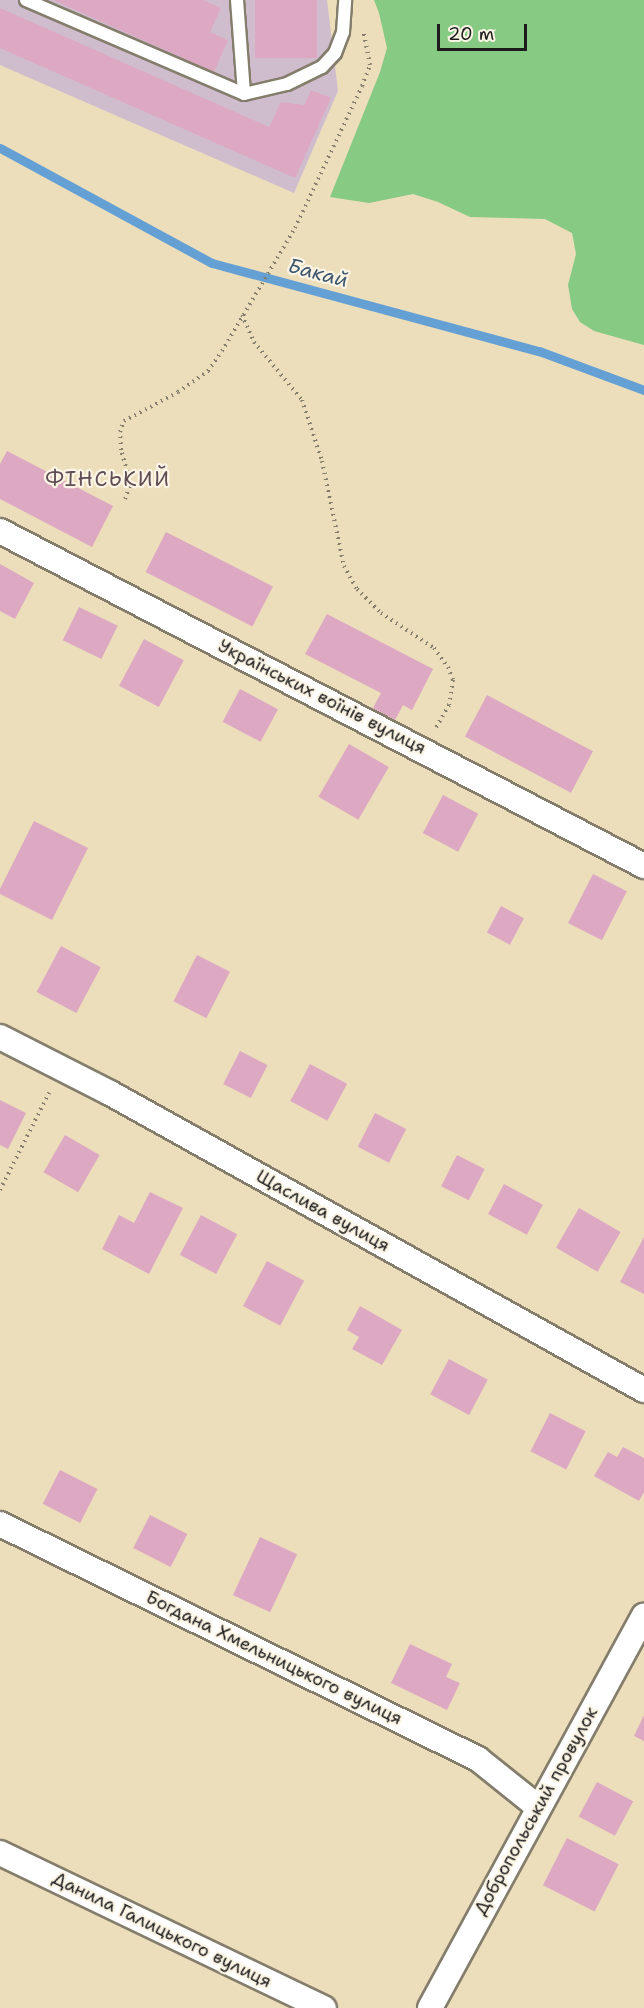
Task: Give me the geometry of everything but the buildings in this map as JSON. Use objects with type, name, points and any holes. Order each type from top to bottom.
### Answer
[{"type":"street","name":"Українських воїнів вулиця","points":[[0,531],[644,866]]},
{"type":"street","name":"Щаслива вулиця","points":[[0,1037],[62,1068],[644,1390]]},
{"type":"street","name":"Богдана Хмельницького вулиця","points":[[0,1524],[478,1759],[538,1807]]},
{"type":"street","name":"Добропольський провулок","points":[[430,2008],[644,1615]]},
{"type":"street","name":"Данила Галицького вулиця","points":[[0,1853],[324,2008]]},
{"type":"lane","points":[[26,0],[244,94],[287,84],[322,67],[335,53],[343,32],[345,0]]},
{"type":"lane","points":[[237,0],[244,94]]},
{"type":"path","points":[[125,499],[131,483],[122,450],[120,432],[124,421],[164,400],[208,371],[276,260],[295,228],[370,65],[362,26]]},
{"type":"path","points":[[242,314],[254,342],[302,400],[322,461],[344,566],[357,589],[381,613],[434,648],[448,667],[453,680],[449,705],[423,750]]},
{"type":"path","points":[[0,1190],[62,1068]]},
{"type":"shaded area","points":[[0,0],[327,0],[338,91],[294,193],[0,65]]},
{"type":"green space","points":[[374,0],[644,0],[644,345],[594,331],[580,322],[572,309],[568,285],[576,254],[572,233],[545,219],[470,217],[438,202],[413,194],[369,203],[330,197],[380,72],[387,48]]},
{"type":"waterway","name":"Бакай","points":[[0,148],[212,263],[539,351],[644,390]]},
{"type":"district","name":"ФІНСЬКИЙ","points":[[108,479]]}]
